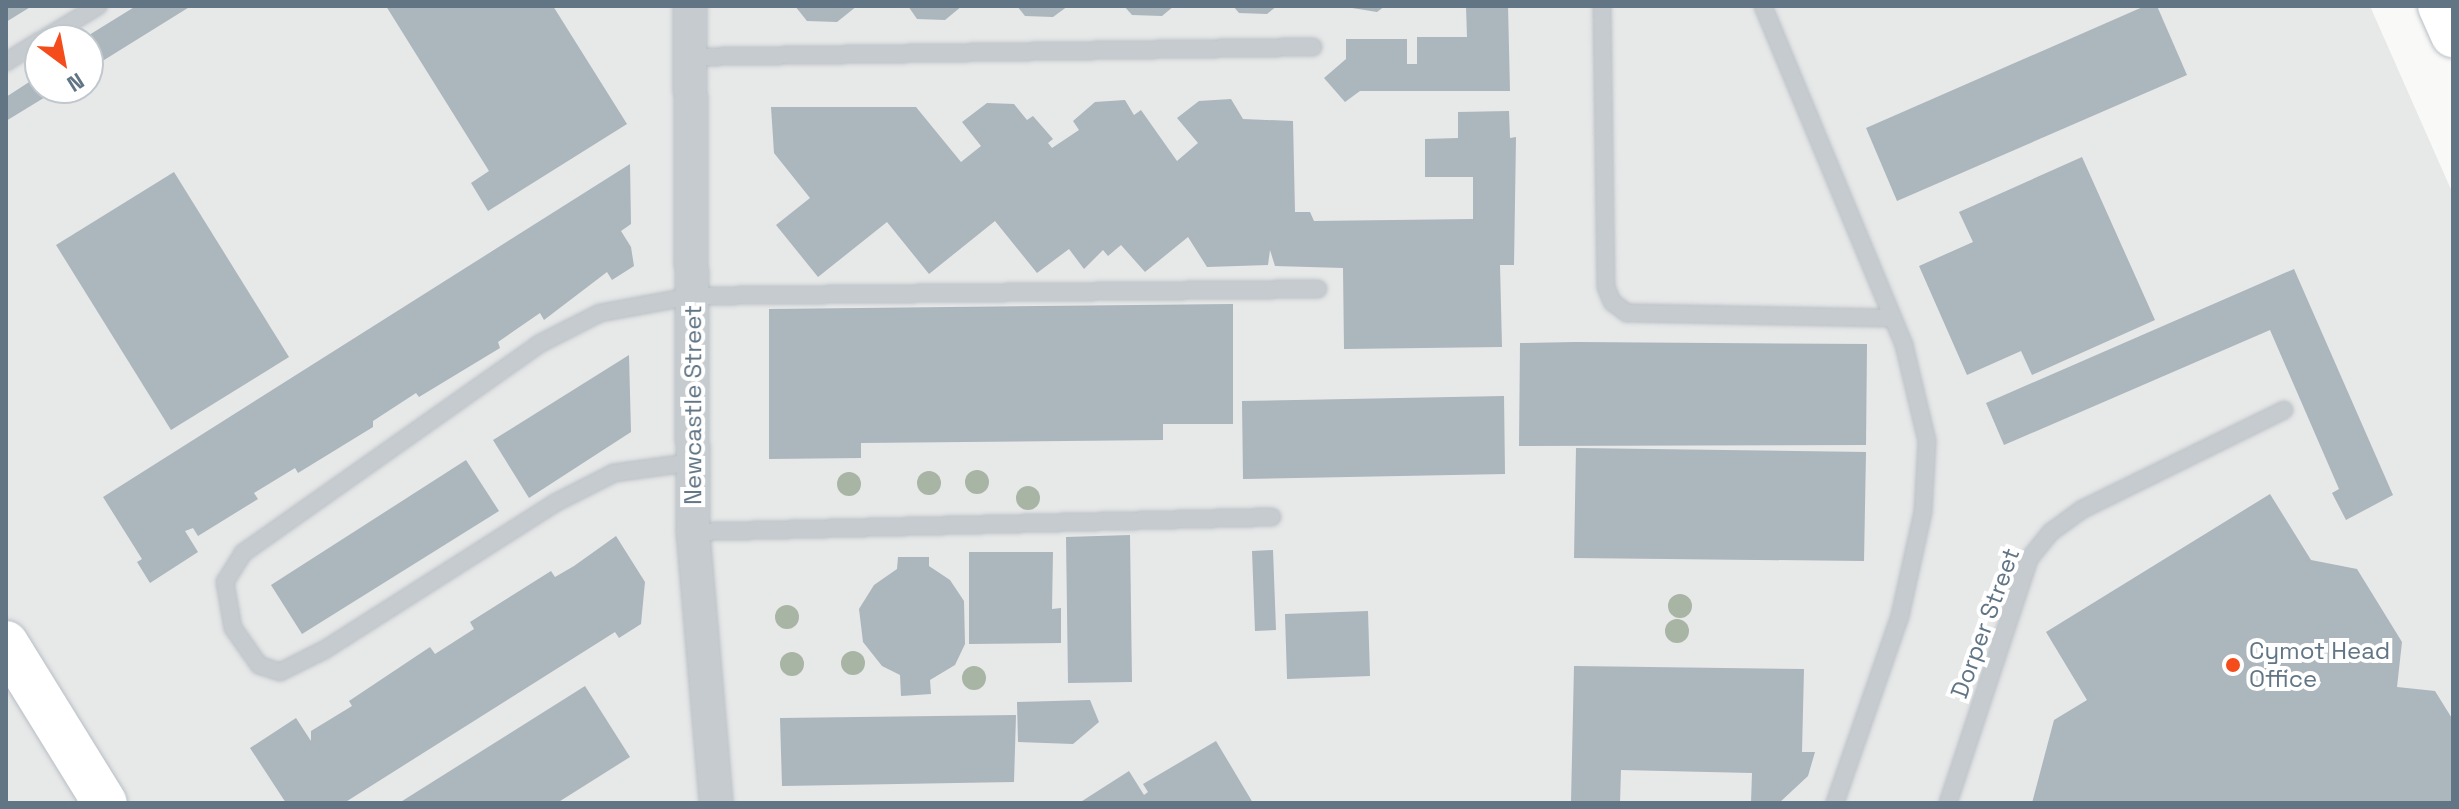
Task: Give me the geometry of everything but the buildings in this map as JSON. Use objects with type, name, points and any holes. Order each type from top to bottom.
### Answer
[{"type":"main road","points":[[2440,6],[2453,35]]},
{"type":"main road","points":[[6,643],[105,803]]},
{"type":"street","name":"Newcastle Street","points":[[690,6],[693,532],[716,803]]},
{"type":"lane","points":[[69,24],[98,6]]},
{"type":"lane","points":[[1602,6],[1606,287],[1612,302],[1627,313],[1892,318]]},
{"type":"lane","points":[[1763,6],[1892,318],[1927,441],[1923,512],[1900,616],[1835,803]]},
{"type":"lane","points":[[689,57],[1313,47]]},
{"type":"lane","points":[[6,62],[24,51]]},
{"type":"lane","points":[[694,462],[614,473],[579,491],[280,672],[259,665],[233,628],[225,582],[243,553],[539,344],[600,313],[693,296],[1318,289]]},
{"type":"lane","name":"Dorper Street","points":[[1948,803],[2029,559],[2051,532],[2083,509],[2284,410]]},
{"type":"lane","points":[[693,532],[1272,517]]},
{"type":"shaded area","points":[[6,6],[2370,6],[2453,194],[2453,803],[6,803]]},
{"type":"place","name":"Cymot Head Office","points":[[2233,665]]}]
